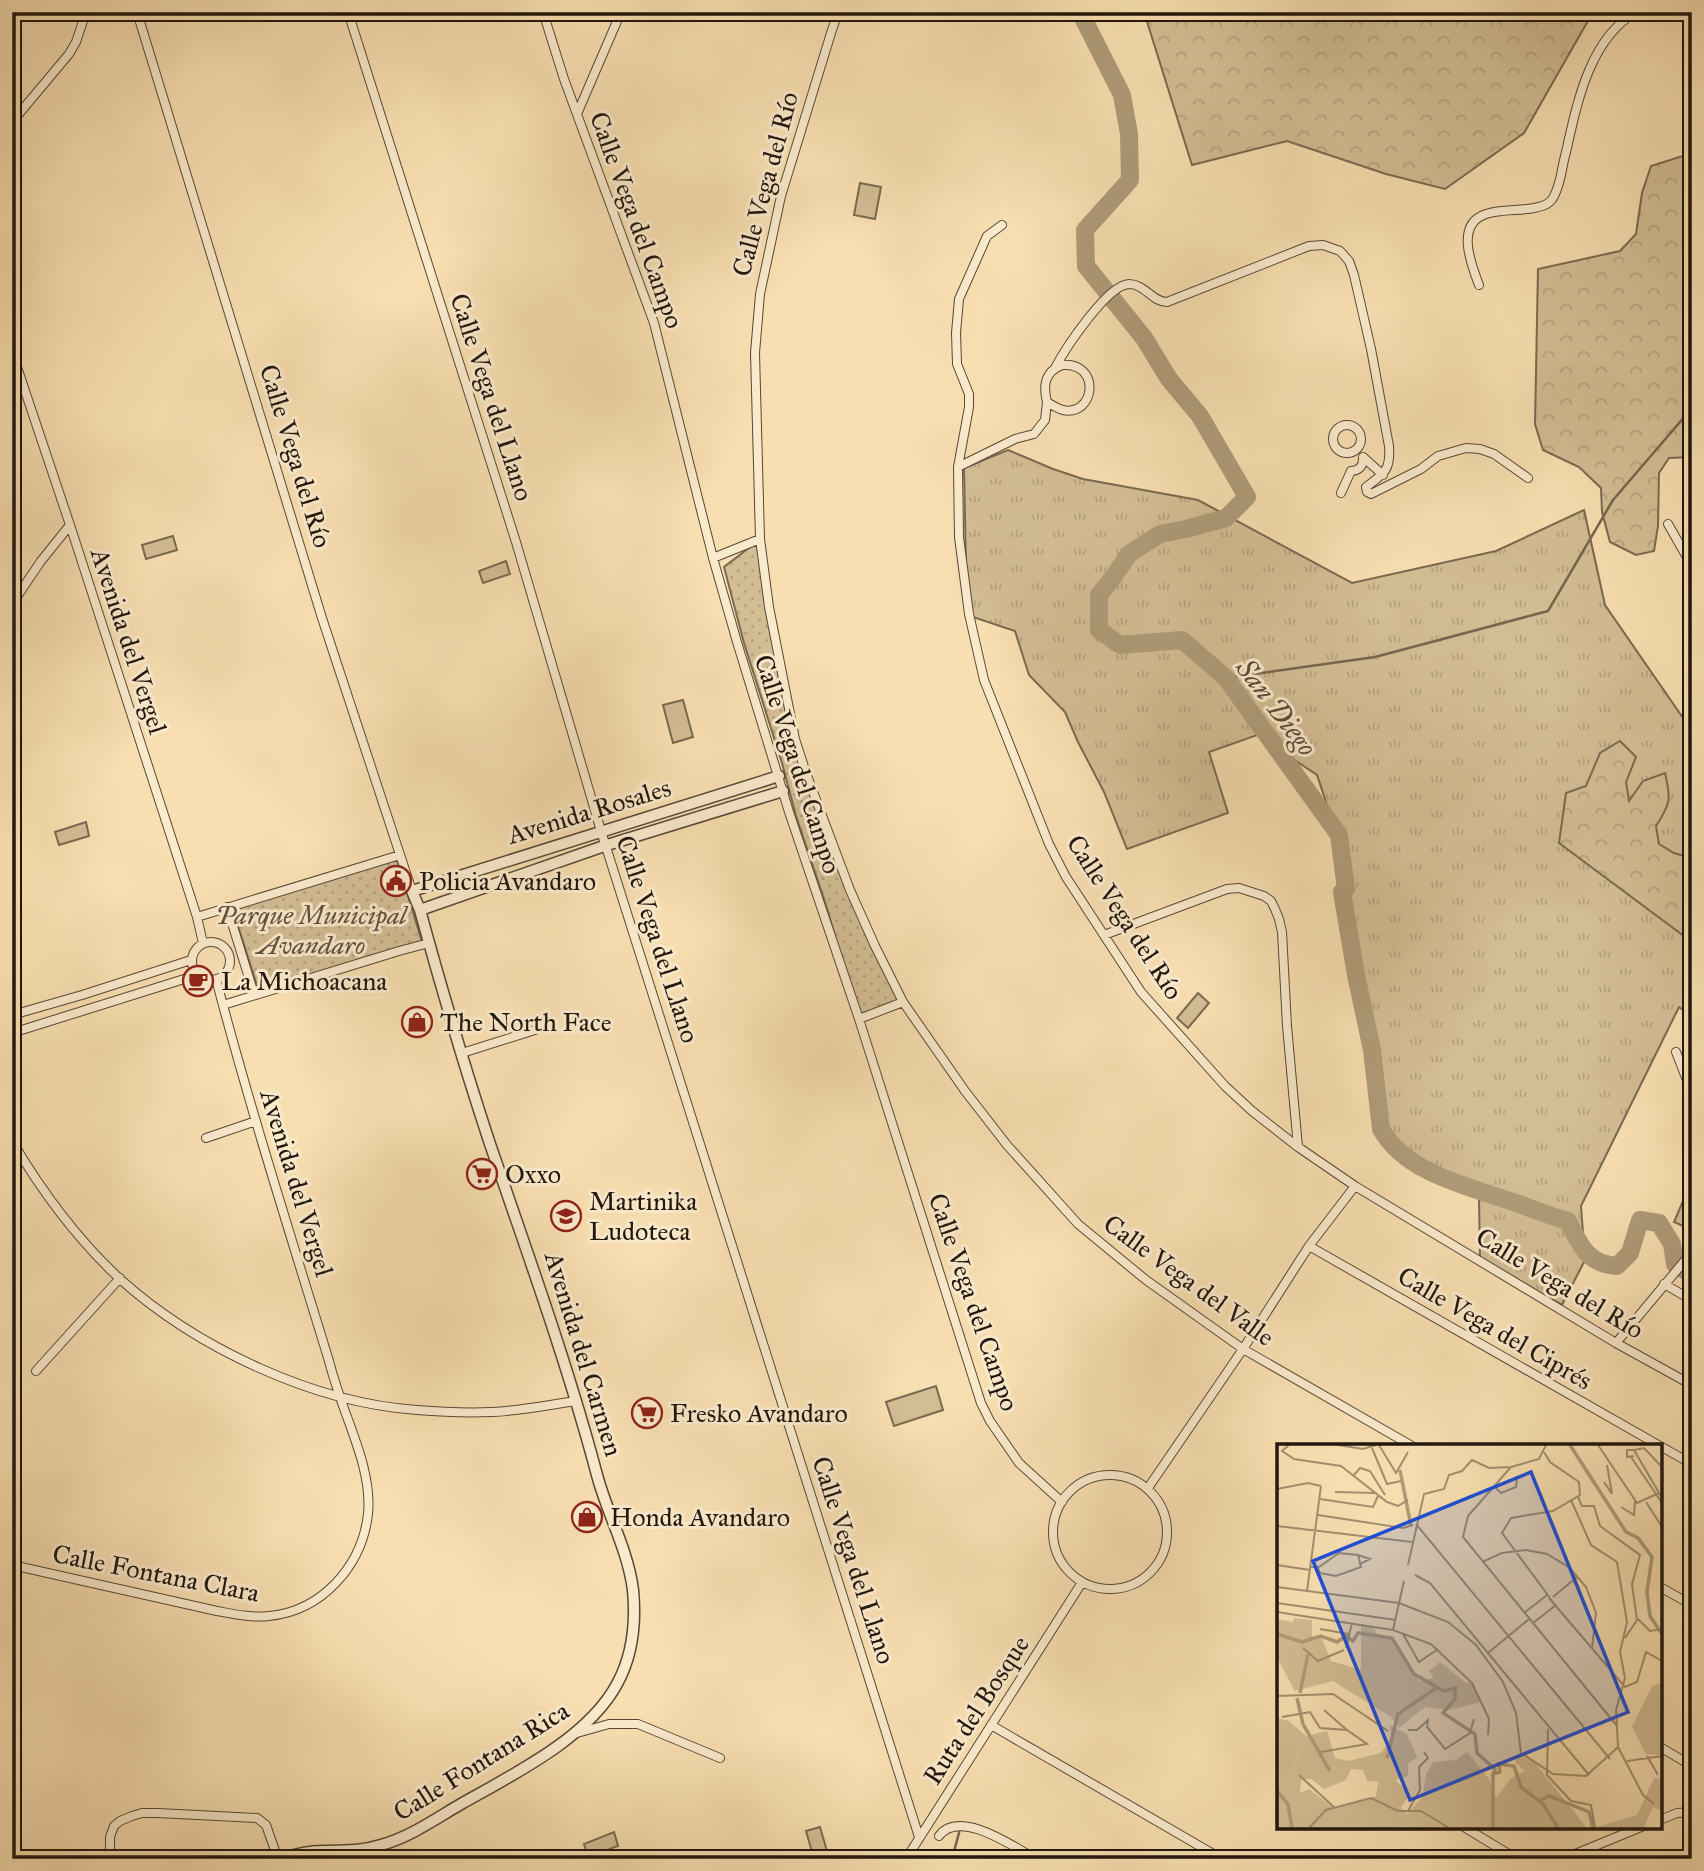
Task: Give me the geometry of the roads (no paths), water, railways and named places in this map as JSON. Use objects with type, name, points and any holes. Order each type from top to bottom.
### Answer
[{"type":"street","points":[[12,122],[69,54],[86,12]]},
{"type":"street","name":"Calle Vega del Río","points":[[137,12],[322,618],[420,909]]},
{"type":"street","name":"Calle Vega del Llano","points":[[348,12],[512,529],[601,831],[919,1837]]},
{"type":"street","name":"Calle Vega del Campo","points":[[543,12],[577,114],[654,323],[713,558],[783,791],[859,1019],[981,1403],[1019,1463],[1062,1502]]},
{"type":"street","points":[[577,114],[621,12]]},
{"type":"street","name":"Calle Vega del Río","points":[[760,539],[754,354],[760,294],[781,196],[835,21],[832,12]]},
{"type":"street","points":[[1479,285],[1467,239],[1469,229],[1479,217],[1488,213],[1524,210],[1550,202],[1557,192],[1588,74],[1608,36],[1636,12]]},
{"type":"street","name":"Calle Vega del Río","points":[[1002,225],[987,236],[960,299],[956,333],[957,363],[969,394],[969,407],[958,467],[959,537],[969,614],[984,680],[1049,844],[1066,877],[1141,992],[1225,1086],[1252,1111],[1355,1186],[1616,1343],[1692,1385]]},
{"type":"street","points":[[958,467],[1015,439],[1034,434],[1045,420],[1047,402],[1044,392],[1048,374],[1110,293],[1126,284],[1137,286],[1159,301],[1167,302],[1309,246],[1323,245],[1344,254],[1352,268],[1371,349],[1389,446],[1389,461],[1383,475],[1366,487],[1368,493],[1408,477],[1438,456],[1459,449],[1473,448],[1494,454],[1528,478]]},
{"type":"street","name":"Avenida del Vergel","points":[[12,352],[197,917],[203,943]]},
{"type":"street","points":[[1047,402],[1068,411],[1081,406],[1089,395],[1089,381],[1082,370],[1069,365],[1055,368]]},
{"type":"street","points":[[1341,492],[1351,471],[1362,466],[1363,458],[1359,447]]},
{"type":"street","points":[[1363,458],[1383,475]]},
{"type":"street","points":[[1668,524],[1692,566]]},
{"type":"street","points":[[12,604],[70,525]]},
{"type":"street","points":[[713,558],[760,539]]},
{"type":"street","name":"Calle Vega del Campo","points":[[760,539],[769,607],[800,756],[850,891],[903,1002]]},
{"type":"street","name":"Avenida Rosales","points":[[412,891],[779,776]]},
{"type":"street","name":"Avenida Rosales","points":[[420,909],[607,845],[783,791]]},
{"type":"street","points":[[197,917],[400,855]]},
{"type":"street","points":[[1104,935],[1227,889],[1254,891],[1271,901],[1282,932],[1298,1147]]},
{"type":"street","points":[[228,907],[254,994]]},
{"type":"street","name":"Avenida del Carmen","points":[[420,909],[489,1140],[534,1268],[629,1571]]},
{"type":"street","points":[[203,943],[222,945],[229,955],[229,968],[216,979],[209,980],[197,975],[192,968],[191,960],[195,950],[203,943]]},
{"type":"street","points":[[223,1005],[429,943]]},
{"type":"street","points":[[229,955],[240,950]]},
{"type":"street","points":[[12,1015],[191,960]]},
{"type":"street","points":[[12,1033],[197,975]]},
{"type":"street","name":"Avenida del Vergel","points":[[216,979],[340,1398]]},
{"type":"street","points":[[82,995],[86,1008]]},
{"type":"street","points":[[859,1019],[903,1002]]},
{"type":"street","name":"Calle Vega del Valle","points":[[903,1002],[965,1091],[1007,1145],[1078,1224],[1146,1280],[1243,1349],[1409,1444]]},
{"type":"street","points":[[462,1053],[535,1030]]},
{"type":"street","points":[[1676,1052],[1692,1093]]},
{"type":"street","points":[[206,1138],[256,1121]]},
{"type":"street","points":[[12,1141],[64,1216],[120,1278],[170,1317],[224,1349],[281,1377],[340,1398],[415,1410],[492,1412],[576,1401]]},
{"type":"street","points":[[1148,1488],[1243,1349],[1309,1246],[1355,1186]]},
{"type":"street","name":"Calle Vega del Ciprés","points":[[1309,1246],[1656,1444]]},
{"type":"street","points":[[1616,1343],[1692,1252]]},
{"type":"street","points":[[36,1371],[120,1278]]},
{"type":"street","points":[[1664,1284],[1692,1300]]},
{"type":"street","name":"Calle Fontana Clara","points":[[12,1565],[125,1592],[249,1617],[272,1616],[304,1606],[324,1594],[341,1577],[355,1558],[367,1524],[369,1500],[362,1461],[340,1398]]},
{"type":"street","name":"Calle Vega del Ciprés","points":[[1662,1447],[1692,1464]]},
{"type":"street","points":[[1105,1474],[1121,1475],[1148,1488],[1159,1503],[1165,1520],[1165,1539],[1160,1557],[1149,1573],[1134,1584],[1116,1590],[1098,1590],[1081,1584],[1063,1568],[1054,1545],[1055,1520],[1062,1502],[1077,1486],[1090,1478],[1105,1474]]},
{"type":"street","name":"Calle Fontana Rica","points":[[279,1859],[319,1851],[357,1851],[404,1837],[496,1784],[571,1735],[602,1708],[619,1682],[625,1667],[634,1620],[629,1571]]},
{"type":"street","name":"Ruta del Bosque","points":[[906,1859],[1081,1584]]},
{"type":"street","points":[[1662,1588],[1692,1605]]},
{"type":"street","points":[[571,1735],[598,1726],[638,1724],[720,1758]]},
{"type":"street","points":[[991,1725],[1222,1859]]},
{"type":"street","points":[[1662,1748],[1692,1766]]},
{"type":"street","points":[[1662,1819],[1677,1812],[1692,1812]]},
{"type":"street","points":[[110,1859],[110,1837],[114,1826],[142,1813],[158,1813],[257,1818],[266,1825],[279,1859]]},
{"type":"street","points":[[939,1836],[949,1827],[969,1826],[1036,1859]]},
{"type":"street","points":[[1467,1829],[1507,1853],[1524,1859]]},
{"type":"street","points":[[1563,1859],[1636,1829]]},
{"type":"waterway","name":"San Diego","points":[[1080,12],[1122,95],[1129,134],[1130,180],[1085,230],[1086,266],[1144,338],[1169,379],[1200,416],[1247,497],[1226,518],[1160,534],[1129,554],[1099,595],[1099,630],[1120,645],[1182,640],[1226,678],[1339,835],[1346,889],[1342,892],[1372,1050],[1381,1129],[1391,1143],[1404,1155],[1434,1174],[1568,1221],[1586,1252],[1598,1262],[1617,1266],[1630,1253],[1640,1220],[1659,1223],[1672,1244],[1675,1264],[1688,1272],[1692,1270]]},
{"type":"waterway","points":[[1226,678],[1375,657],[1548,611],[1613,500],[1692,408]]},
{"type":"waterway","points":[[952,1859],[960,1829]]},
{"type":"place","name":"Policia Avandaro","points":[[396,881]]},
{"type":"place","name":"La Michoacana","points":[[198,981]]},
{"type":"place","name":"The North Face","points":[[417,1022]]},
{"type":"place","name":"Oxxo","points":[[482,1174]]},
{"type":"place","name":"Martinika Ludoteca","points":[[566,1216]]},
{"type":"place","name":"Fresko Avandaro","points":[[647,1413]]},
{"type":"place","name":"Honda Avandaro","points":[[587,1517]]},
{"type":"park label","name":"Parque Municipal Avandaro","points":[[311,930]]}]
